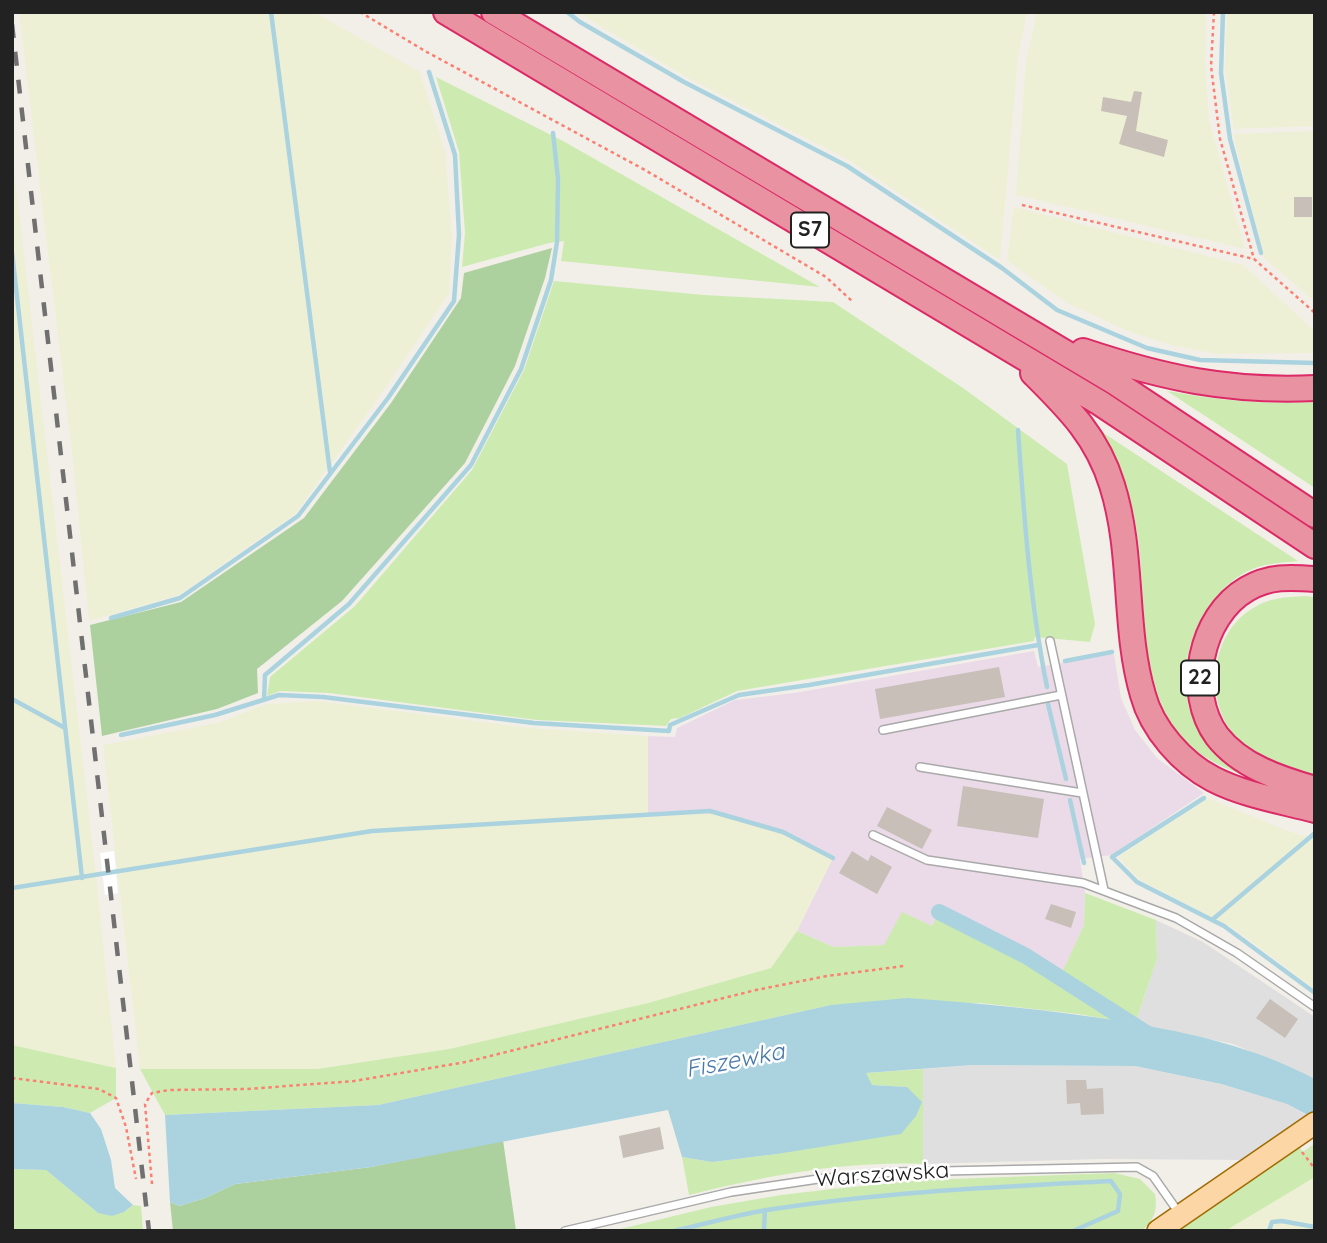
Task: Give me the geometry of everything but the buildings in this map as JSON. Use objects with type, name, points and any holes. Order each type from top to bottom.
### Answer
[{"type":"highway","name":"S7","points":[[446,12],[1101,403],[1315,546]]},
{"type":"highway","name":"S7","points":[[494,12],[1116,383],[1315,515]]},
{"type":"highway","points":[[1036,334],[1167,377],[1246,388],[1315,388]]},
{"type":"highway","points":[[1009,348],[1077,417],[1095,444],[1111,482],[1123,530],[1136,667],[1143,698],[1157,726],[1173,747],[1212,779],[1242,791],[1315,810]]},
{"type":"highway","name":"22","points":[[1315,579],[1285,577],[1266,580],[1246,589],[1230,602],[1215,623],[1206,644],[1199,687],[1211,724],[1232,751],[1266,772],[1315,789]]},
{"type":"main road","points":[[1158,1231],[1305,1134]]},
{"type":"lane","points":[[1050,641],[1104,890]]},
{"type":"lane","points":[[883,730],[1061,695]]},
{"type":"lane","points":[[920,767],[1082,793]]},
{"type":"lane","points":[[873,835],[927,860],[1083,883],[1176,918],[1237,953],[1315,1007]]},
{"type":"lane","name":"Warszawska","points":[[565,1231],[731,1192],[818,1178],[894,1172],[1121,1166],[1137,1167],[1153,1176],[1181,1217]]},
{"type":"path","points":[[360,12],[425,51],[645,170],[826,277],[853,302]]},
{"type":"path","points":[[1214,12],[1211,66],[1220,139],[1254,259]]},
{"type":"path","points":[[1022,205],[1254,259],[1315,313]]},
{"type":"path","points":[[152,1184],[145,1104],[152,1093],[355,1081],[466,1062],[756,990],[827,976],[904,966]]},
{"type":"path","points":[[12,1079],[99,1089],[116,1098],[126,1127],[136,1179]]},
{"type":"path","points":[[1305,1134],[1315,1168]]},
{"type":"shaded area","points":[[1034,651],[1038,667],[1114,654],[1121,698],[1135,730],[1157,758],[1204,793],[1112,855],[1080,859],[1085,893],[1084,925],[1060,978],[1026,956],[940,912],[932,926],[885,945],[834,947],[797,931],[833,857],[647,815],[648,736],[675,737],[677,728],[735,700],[794,693]]},
{"type":"shaded area","points":[[1156,920],[1203,942],[1315,1017],[1315,1079],[1233,1044],[1135,1024],[1157,959]]},
{"type":"shaded area","points":[[972,1065],[1135,1066],[1220,1084],[1287,1104],[1308,1116],[1246,1160],[1103,1159],[923,1164],[923,1069]]},
{"type":"green space","points":[[19,12],[314,12],[420,72],[445,152],[452,235],[449,293],[295,514],[179,595],[89,621],[72,452]]},
{"type":"green space","points":[[577,12],[1027,12],[1018,57],[1000,260],[849,160],[688,78]]},
{"type":"green space","points":[[1037,12],[1206,12],[1205,62],[1209,120],[1245,249],[1016,195],[1026,62]]},
{"type":"green space","points":[[1227,12],[1313,12],[1314,126],[1234,129],[1225,68]]},
{"type":"green space","points":[[436,77],[563,141],[820,287],[561,261],[564,241],[462,267],[465,233],[459,152]]},
{"type":"green space","points":[[1313,131],[1315,302],[1264,258],[1233,134]]},
{"type":"green space","points":[[12,151],[96,875],[116,1068],[12,1045]]},
{"type":"green space","points":[[1014,207],[1243,265],[1315,331],[1315,353],[1217,354],[1174,346],[1130,332],[1069,304],[1007,261]]},
{"type":"green space","points":[[552,248],[545,278],[515,366],[465,463],[342,601],[257,669],[258,693],[217,709],[102,736],[90,625],[181,602],[304,518],[391,403],[461,298],[464,273]]},
{"type":"green space","points":[[554,281],[704,295],[833,302],[963,388],[1067,464],[1095,624],[1090,642],[1035,637],[1034,641],[737,691],[680,718],[671,719],[666,726],[537,720],[329,693],[280,691],[267,696],[270,677],[355,606],[472,470],[524,370]]},
{"type":"green space","points":[[1167,391],[1241,401],[1315,402],[1315,488]]},
{"type":"green space","points":[[1102,432],[1298,561],[1259,567],[1246,572],[1228,585],[1201,619],[1187,662],[1189,706],[1203,737],[1224,759],[1260,782],[1195,751],[1177,735],[1167,716],[1158,695],[1148,652],[1133,510],[1120,470]]},
{"type":"green space","points":[[1315,597],[1315,777],[1274,763],[1254,753],[1238,740],[1227,725],[1216,690],[1220,652],[1227,635],[1238,620],[1265,602]]},
{"type":"green space","points":[[319,701],[529,728],[648,736],[648,815],[710,811],[783,832],[833,858],[797,931],[771,968],[648,1003],[449,1049],[317,1069],[140,1069],[103,745],[221,722],[266,704]]},
{"type":"green space","points":[[1208,798],[1288,831],[1315,839],[1315,989],[1233,928],[1140,880],[1118,857]]},
{"type":"green space","points":[[1085,893],[1156,920],[1157,959],[1135,1024],[1078,1014],[980,1003],[831,1005],[378,1105],[165,1115],[140,1069],[317,1069],[449,1049],[648,1003],[771,968],[797,931],[834,947],[884,945],[902,912],[932,926],[939,912],[1026,956],[1060,977],[1084,925]]},
{"type":"green space","points":[[12,1045],[116,1068],[116,1098],[90,1113],[63,1107],[12,1103]]},
{"type":"green space","points":[[923,1069],[923,1164],[834,1167],[689,1195],[682,1157],[712,1162],[777,1154],[907,1087],[871,1085],[865,1073]]},
{"type":"green space","points":[[503,1140],[516,1231],[173,1231],[170,1202],[179,1206],[235,1184],[371,1167]]},
{"type":"green space","points":[[1297,1143],[1303,1152],[1315,1143],[1315,1177],[1225,1231],[1173,1231]]},
{"type":"green space","points":[[12,1169],[46,1170],[98,1213],[124,1212],[133,1205],[141,1206],[143,1231],[12,1231]]},
{"type":"green space","points":[[1114,1173],[1140,1179],[1155,1194],[1154,1215],[1141,1231],[612,1231],[711,1207],[832,1189],[923,1180]]},
{"type":"green space","points":[[1315,1177],[1315,1231],[1225,1231],[1228,1228]]},
{"type":"water","name":"Fiszewka","points":[[907,998],[1016,1007],[1099,1018],[1176,1031],[1222,1043],[1268,1058],[1315,1079],[1315,1119],[1287,1104],[1221,1084],[1135,1066],[972,1065],[866,1073],[872,1085],[907,1087],[922,1102],[916,1116],[901,1134],[712,1162],[682,1157],[668,1110],[371,1167],[235,1184],[179,1206],[170,1202],[165,1115],[378,1105],[831,1005]]},
{"type":"water","points":[[12,1103],[63,1107],[90,1113],[101,1129],[111,1160],[115,1188],[133,1205],[112,1216],[98,1213],[46,1170],[12,1169]]},
{"type":"pier","points":[[114,851],[118,893],[105,895],[100,853]]},
{"type":"waterway","points":[[271,12],[330,472]]},
{"type":"waterway","points":[[567,12],[684,82],[847,166],[1002,268],[1057,310],[1147,348],[1200,360],[1315,363]]},
{"type":"waterway","points":[[1223,12],[1221,73],[1230,139],[1261,253]]},
{"type":"waterway","points":[[111,618],[180,598],[298,516],[388,398],[454,301],[459,235],[455,155],[429,72]]},
{"type":"waterway","points":[[264,700],[265,675],[349,604],[471,465],[521,369],[551,280],[557,242],[558,179],[553,133]]},
{"type":"waterway","points":[[12,252],[82,878]]},
{"type":"waterway","points":[[1018,430],[1032,591],[1047,687]]},
{"type":"waterway","points":[[121,735],[215,715],[279,695],[323,697],[534,723],[669,731],[670,725],[739,695],[1038,645]]},
{"type":"waterway","points":[[1065,661],[1112,652]]},
{"type":"waterway","points":[[12,699],[65,728]]},
{"type":"waterway","points":[[1048,704],[1066,779]]},
{"type":"waterway","points":[[1204,798],[1112,857],[1137,882],[1224,926],[1315,993]]},
{"type":"waterway","points":[[1070,800],[1084,863]]},
{"type":"waterway","points":[[12,888],[372,831],[710,811],[783,832],[833,858]]},
{"type":"waterway","points":[[1212,920],[1315,833]]},
{"type":"waterway","points":[[939,912],[1026,956],[1151,1036]]},
{"type":"waterway","points":[[674,1231],[755,1212],[853,1199],[1111,1181],[1120,1194],[1118,1211],[1073,1231]]},
{"type":"waterway","points":[[764,1231],[765,1210]]},
{"type":"waterway","points":[[1269,1231],[1272,1222],[1282,1221],[1315,1227]]},
{"type":"railway","points":[[12,24],[149,1231]]}]
